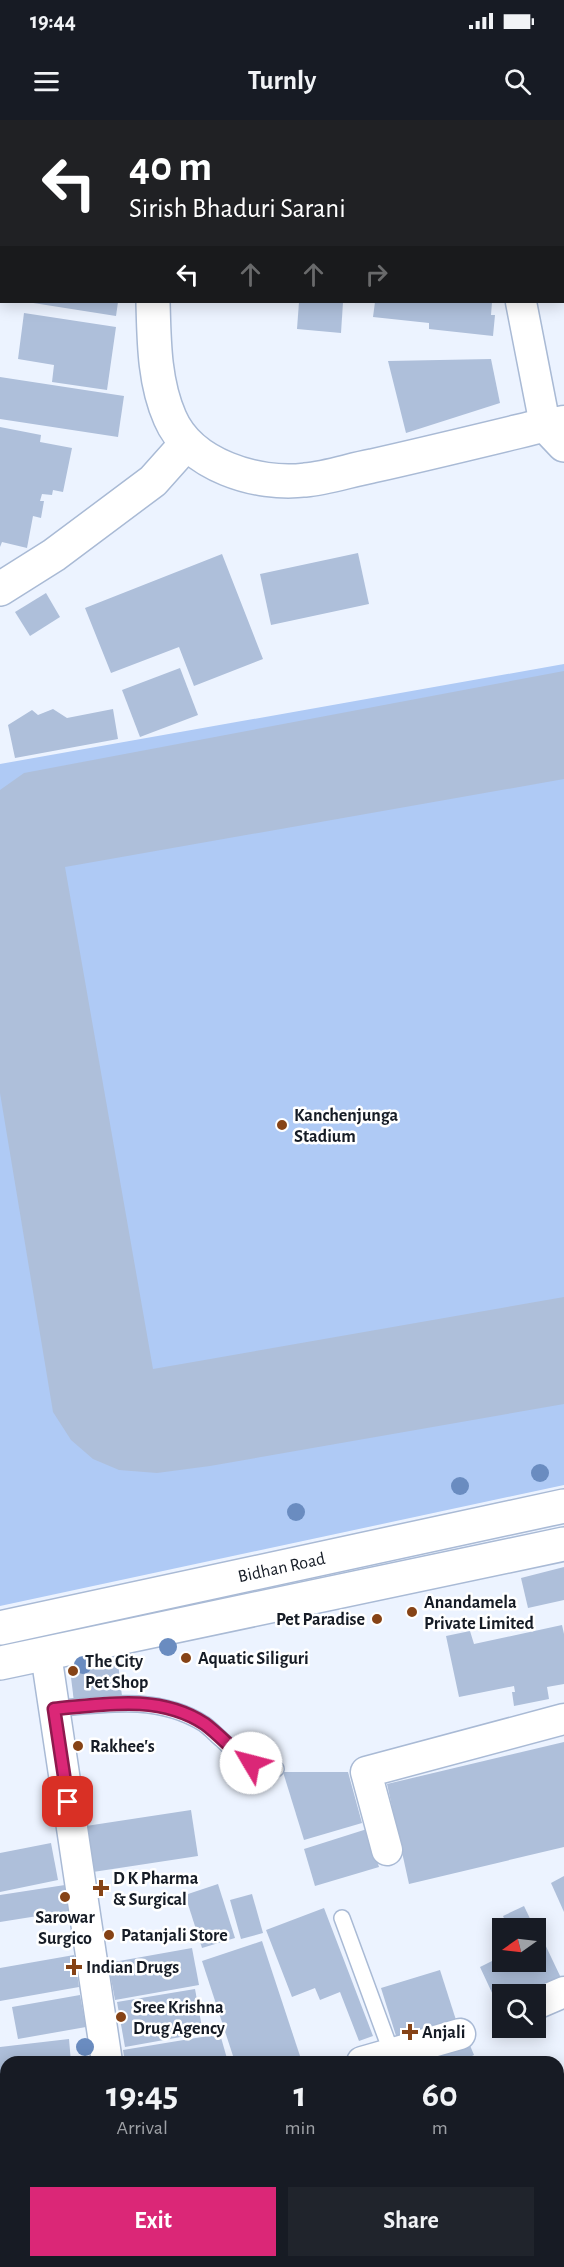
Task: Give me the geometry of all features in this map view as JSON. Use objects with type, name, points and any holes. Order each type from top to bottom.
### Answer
[{"type":"main road","points":[[153,303],[154,344],[160,390],[170,419],[186,444],[214,465],[261,479],[304,480],[558,430]]},
{"type":"main road","points":[[0,589],[54,555],[153,481],[186,444]]},
{"type":"main road","name":"Bidhan Road","points":[[0,1628],[564,1506]]},
{"type":"main road","name":"Bidhan Road","points":[[0,1663],[564,1544]]},
{"type":"main road","points":[[279,1568],[286,1603]]},
{"type":"street","points":[[521,303],[558,430]]},
{"type":"street","points":[[46,1654],[106,2056]]},
{"type":"street","points":[[387,1850],[366,1772],[564,1719]]},
{"type":"street","points":[[546,2000],[564,1992]]},
{"type":"street","points":[[384,2056],[460,2034]]},
{"type":"lane","points":[[54,1709],[128,1703],[159,1706],[183,1712],[206,1725],[236,1754],[251,1763],[276,1769]]},
{"type":"lane","points":[[342,1918],[392,2054]]},
{"type":"shaded area","name":"Kanchenjunga Stadium","points":[[564,664],[564,1485],[0,1606],[0,764]]},
{"type":"building","points":[[33,303],[118,303],[116,316]]},
{"type":"building","points":[[299,303],[343,303],[341,333],[297,329]]},
{"type":"building","points":[[375,303],[492,303],[491,315],[495,315],[493,336],[429,329],[429,323],[373,317]]},
{"type":"building","points":[[24,313],[116,327],[107,390],[52,382],[54,365],[18,359]]},
{"type":"building","points":[[491,359],[500,403],[406,433],[388,361]]},
{"type":"building","points":[[0,377],[124,396],[118,437],[0,419]]},
{"type":"building","points":[[0,427],[41,435],[40,442],[72,448],[63,492],[53,490],[52,495],[42,494],[40,501],[44,501],[41,518],[33,516],[27,548],[2,542],[0,547]]},
{"type":"building","points":[[358,553],[369,604],[271,625],[260,574]]},
{"type":"building","points":[[222,554],[263,659],[194,686],[179,647],[111,673],[85,608]]},
{"type":"building","points":[[46,593],[60,617],[30,636],[15,612]]},
{"type":"building","points":[[180,668],[198,715],[140,737],[122,690]]},
{"type":"building","points":[[564,671],[564,779],[65,867],[153,1369],[564,1297],[564,1404],[210,1466],[157,1473],[119,1470],[93,1459],[71,1440],[53,1412],[0,1093],[0,790],[24,773]]},
{"type":"building","points":[[53,709],[67,718],[113,709],[118,739],[15,758],[8,725],[32,710],[38,715]]},
{"type":"building","points":[[564,1567],[564,1600],[528,1608],[521,1578]]},
{"type":"building","points":[[562,1625],[564,1684],[547,1687],[549,1699],[514,1706],[512,1692],[515,1692],[514,1686],[459,1697],[446,1636],[470,1631],[474,1644]]},
{"type":"building","points":[[118,1663],[122,1696],[74,1702],[70,1669]]},
{"type":"building","points":[[564,1742],[564,1847],[409,1884],[387,1784]]},
{"type":"building","points":[[283,1772],[348,1772],[362,1823],[304,1840]]},
{"type":"building","points":[[191,1810],[198,1856],[93,1872],[86,1826]]},
{"type":"building","points":[[367,1829],[379,1867],[315,1886],[304,1849]]},
{"type":"building","points":[[51,1843],[58,1880],[0,1892],[0,1853]]},
{"type":"building","points":[[564,1876],[564,1912],[551,1883]]},
{"type":"building","points":[[218,1884],[235,1938],[202,1948],[185,1895]]},
{"type":"building","points":[[65,1885],[69,1911],[0,1922],[0,1895]]},
{"type":"building","points":[[252,1894],[263,1933],[241,1939],[230,1900]]},
{"type":"building","points":[[524,1906],[530,1918],[504,1918],[503,1916]]},
{"type":"building","points":[[324,1908],[373,2036],[359,2041],[340,1992],[320,2000],[315,1988],[292,1997],[266,1930]]},
{"type":"building","points":[[262,1941],[300,2056],[233,2056],[202,1961]]},
{"type":"building","points":[[546,1946],[562,1980],[546,1988],[546,1984],[492,1984],[492,1993],[480,1967],[492,1961],[492,1972],[546,1972]]},
{"type":"building","points":[[192,1948],[199,1985],[115,2000],[108,1963]]},
{"type":"building","points":[[74,1955],[79,1987],[0,2001],[0,1968]]},
{"type":"building","points":[[440,1970],[456,2020],[397,2039],[381,1988]]},
{"type":"building","points":[[195,1989],[203,2033],[125,2047],[117,2002]]},
{"type":"building","points":[[80,1995],[86,2027],[18,2039],[12,2007]]},
{"type":"building","points":[[220,2034],[226,2056],[124,2056],[123,2050]]},
{"type":"building","points":[[69,2039],[70,2056],[0,2056],[0,2047]]},
{"type":"building","points":[[469,2043],[474,2055],[441,2056]]},
{"type":"place","name":"Kanchenjunga Stadium","points":[[282,1125]]},
{"type":"place","name":"Anandamela Private Limited","points":[[412,1612]]},
{"type":"place","name":"Pet Paradise","points":[[377,1619]]},
{"type":"place","name":"Aquatic Siliguri","points":[[186,1658]]},
{"type":"place","name":"The City Pet Shop","points":[[73,1671]]},
{"type":"place","name":"Rakhee's","points":[[78,1746]]},
{"type":"place","name":"D K Pharma & Surgical","points":[[101,1888]]},
{"type":"place","name":"Sarowar Surgico","points":[[65,1897]]},
{"type":"place","name":"Patanjali Store","points":[[109,1935]]},
{"type":"place","name":"Indian Drugs","points":[[74,1967]]},
{"type":"place","name":"Sree Krishna Drug Agency","points":[[121,2017]]},
{"type":"place","name":"Anjali","points":[[410,2032]]},
{"type":"route","points":[[68,1802],[54,1709],[128,1703],[159,1706],[183,1712],[206,1725],[236,1754],[251,1763]]}]
